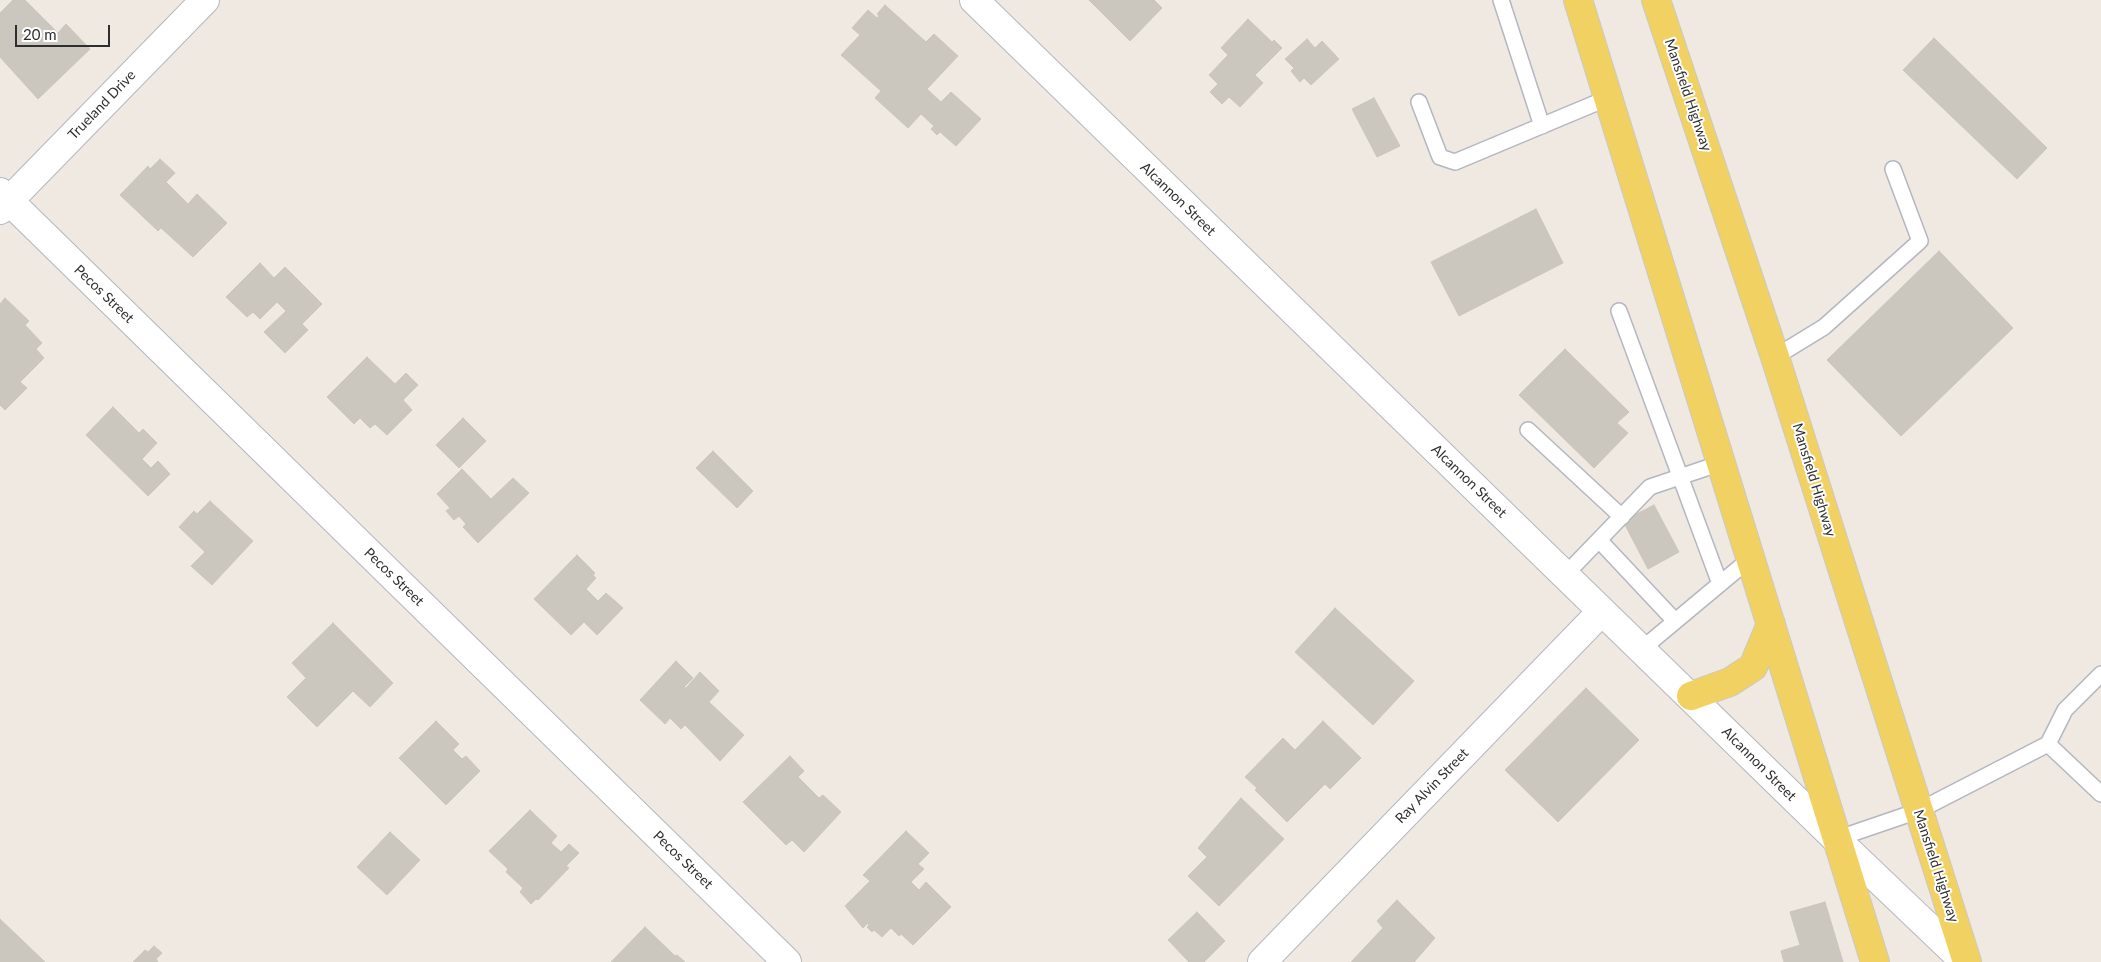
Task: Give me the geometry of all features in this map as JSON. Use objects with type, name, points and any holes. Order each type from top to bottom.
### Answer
[{"type":"main road","points":[[1578,0],[1875,962]]},
{"type":"main road","name":"Mansfield Highway","points":[[1656,0],[1776,357],[1966,962]]},
{"type":"main road","points":[[1691,696],[1730,682],[1753,667],[1772,624]]},
{"type":"street","name":"Trueland Drive","points":[[3,201],[205,0]]},
{"type":"street","name":"Alcannon Street","points":[[974,0],[1836,839],[1966,962]]},
{"type":"street","name":"Pecos Street","points":[[3,201],[787,962]]},
{"type":"street","name":"Ray Alvin Street","points":[[1262,962],[1602,611]]},
{"type":"lane","points":[[1501,0],[1542,126]]},
{"type":"lane","points":[[1419,102],[1440,157],[1455,162],[1608,98]]},
{"type":"lane","points":[[1776,357],[1824,327],[1920,241],[1893,168]]},
{"type":"lane","points":[[1619,311],[1720,584]]},
{"type":"lane","points":[[1528,430],[1622,516]]},
{"type":"lane","points":[[1566,575],[1650,487],[1721,463]]},
{"type":"lane","points":[[1599,540],[1675,621]]},
{"type":"lane","points":[[1642,649],[1751,558]]},
{"type":"lane","points":[[1836,839],[1918,811],[2048,744],[2065,710],[2101,674]]},
{"type":"lane","points":[[2048,744],[2101,794]]},
{"type":"building","points":[[13,0],[25,0],[58,33],[66,24],[90,49],[38,99],[0,57],[0,13]]},
{"type":"building","points":[[1089,0],[1154,0],[1162,8],[1130,41]]},
{"type":"building","points":[[885,5],[926,42],[934,34],[958,56],[927,89],[941,102],[951,92],[981,119],[956,146],[940,132],[937,135],[931,129],[934,126],[921,114],[908,128],[875,98],[881,91],[841,55],[860,35],[852,28],[868,10],[877,18],[879,16],[877,14]]},
{"type":"building","points":[[1248,19],[1272,42],[1274,40],[1282,48],[1255,75],[1263,83],[1240,107],[1229,97],[1222,104],[1210,92],[1218,84],[1209,75],[1228,55],[1221,48]]},
{"type":"building","points":[[1934,38],[2047,148],[2017,179],[1903,70]]},
{"type":"building","points":[[1307,39],[1315,48],[1322,41],[1339,59],[1311,85],[1304,78],[1300,82],[1291,71],[1294,68],[1285,59]]},
{"type":"building","points":[[1374,98],[1400,146],[1377,157],[1352,109]]},
{"type":"building","points":[[160,159],[175,173],[166,182],[188,204],[197,194],[227,223],[193,257],[161,228],[158,231],[120,195],[148,166],[150,169]]},
{"type":"building","points":[[1536,209],[1563,263],[1459,316],[1431,262]]},
{"type":"building","points":[[1939,251],[2013,328],[1901,436],[1827,360]]},
{"type":"building","points":[[260,263],[274,278],[285,267],[322,304],[302,324],[308,330],[285,353],[264,332],[286,311],[277,302],[260,319],[253,312],[247,317],[226,297]]},
{"type":"building","points":[[5,298],[29,321],[25,325],[42,343],[36,349],[44,358],[20,382],[27,388],[5,410],[0,405],[0,304]]},
{"type":"building","points":[[1565,349],[1629,412],[1617,423],[1628,433],[1594,468],[1519,395]]},
{"type":"building","points":[[367,357],[395,384],[406,373],[418,385],[403,400],[412,410],[387,435],[375,424],[370,428],[360,418],[354,424],[327,397]]},
{"type":"building","points":[[113,407],[139,433],[143,429],[157,443],[142,459],[151,468],[158,461],[170,474],[148,496],[86,435]]},
{"type":"building","points":[[463,418],[486,441],[459,468],[436,445]]},
{"type":"building","points":[[713,451],[753,491],[737,508],[696,468]]},
{"type":"building","points":[[462,469],[491,499],[513,478],[529,493],[478,543],[463,527],[466,524],[459,516],[454,520],[446,511],[450,508],[437,494]]},
{"type":"building","points":[[210,501],[253,541],[212,585],[191,566],[205,552],[179,527],[194,511],[197,514]]},
{"type":"building","points":[[1654,505],[1679,552],[1648,569],[1623,521]]},
{"type":"building","points":[[577,555],[595,573],[593,575],[596,578],[586,589],[598,601],[606,593],[623,608],[597,635],[584,622],[571,635],[534,599]]},
{"type":"building","points":[[1335,608],[1414,681],[1373,725],[1295,652]]},
{"type":"building","points":[[333,623],[393,683],[370,707],[353,691],[317,727],[287,697],[306,678],[292,663]]},
{"type":"building","points":[[676,661],[693,678],[684,687],[686,688],[700,672],[719,691],[709,702],[744,735],[720,761],[685,725],[681,729],[670,718],[665,724],[640,700]]},
{"type":"building","points":[[1586,688],[1639,740],[1558,822],[1505,770]]},
{"type":"building","points":[[436,721],[459,744],[453,750],[462,759],[466,756],[480,771],[446,805],[399,758]]},
{"type":"building","points":[[1323,721],[1361,758],[1330,789],[1325,784],[1287,822],[1255,790],[1257,788],[1245,777],[1283,738],[1295,750]]},
{"type":"building","points":[[790,756],[804,771],[798,777],[819,798],[823,795],[841,812],[804,852],[792,840],[786,845],[743,802]]},
{"type":"building","points":[[1241,798],[1284,839],[1219,906],[1188,876],[1207,857],[1198,848]]},
{"type":"building","points":[[530,810],[557,836],[551,843],[561,852],[569,844],[579,853],[566,866],[569,868],[538,900],[536,899],[531,904],[520,892],[523,888],[506,872],[508,869],[489,851]]},
{"type":"building","points":[[906,831],[929,853],[918,864],[924,869],[911,882],[919,890],[926,882],[951,907],[913,945],[891,928],[882,937],[867,927],[868,923],[863,928],[845,906],[870,881],[863,875]]},
{"type":"building","points":[[390,832],[420,860],[387,895],[357,867]]},
{"type":"building","points":[[1397,900],[1435,938],[1414,962],[1351,962],[1383,928],[1377,921]]},
{"type":"building","points":[[1825,902],[1843,962],[1784,962],[1781,951],[1800,945],[1790,912]]},
{"type":"building","points":[[1197,912],[1225,941],[1204,962],[1189,962],[1168,940]]},
{"type":"building","points":[[0,919],[45,962],[0,962]]},
{"type":"building","points":[[645,927],[675,956],[677,955],[685,962],[611,962]]},
{"type":"building","points":[[154,946],[162,953],[156,959],[158,962],[133,962],[145,950],[148,952]]}]
